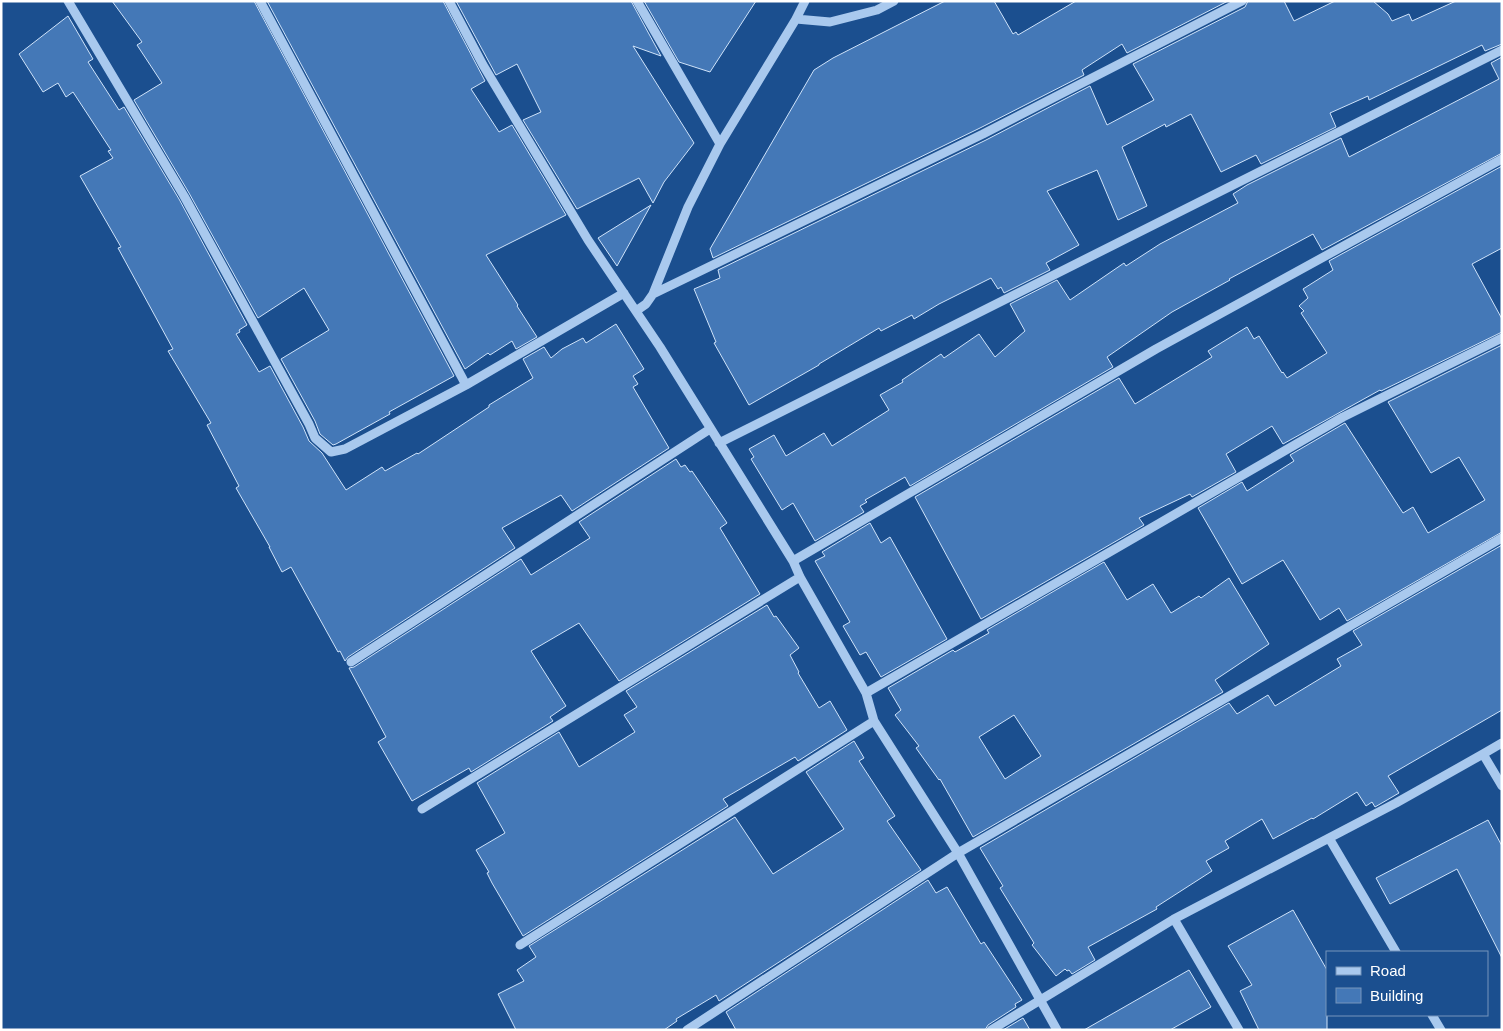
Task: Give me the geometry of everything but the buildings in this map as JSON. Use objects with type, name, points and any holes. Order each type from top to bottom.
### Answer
[{"type":"street","points":[[68,1],[184,196],[316,438],[331,452],[345,449],[466,385],[624,293]]},
{"type":"street","points":[[260,1],[466,385]]},
{"type":"street","points":[[449,1],[483,65],[583,232],[660,347],[710,430],[793,560],[800,577],[866,693],[874,721],[958,853],[1057,1030]]},
{"type":"street","points":[[637,1],[720,144]]},
{"type":"street","points":[[636,311],[646,304],[653,294],[688,207],[720,144],[805,1]]},
{"type":"street","points":[[796,19],[830,22],[877,10],[894,1]]},
{"type":"street","points":[[653,294],[983,134],[1242,1]]},
{"type":"street","points":[[719,443],[1502,50]]},
{"type":"street","points":[[793,560],[1156,349],[1502,160]]},
{"type":"street","points":[[866,693],[1343,417],[1502,338]]},
{"type":"street","points":[[351,662],[710,430]]},
{"type":"street","points":[[687,1030],[958,853],[1502,538]]},
{"type":"street","points":[[422,809],[800,577]]},
{"type":"street","points":[[520,945],[874,721]]},
{"type":"street","points":[[991,1030],[1174,919],[1396,803],[1502,742]]},
{"type":"street","points":[[1483,754],[1502,786]]},
{"type":"street","points":[[1329,838],[1395,951]]},
{"type":"street","points":[[1174,919],[1238,1030]]},
{"type":"street","points":[[1433,1016],[1441,1030]]}]
